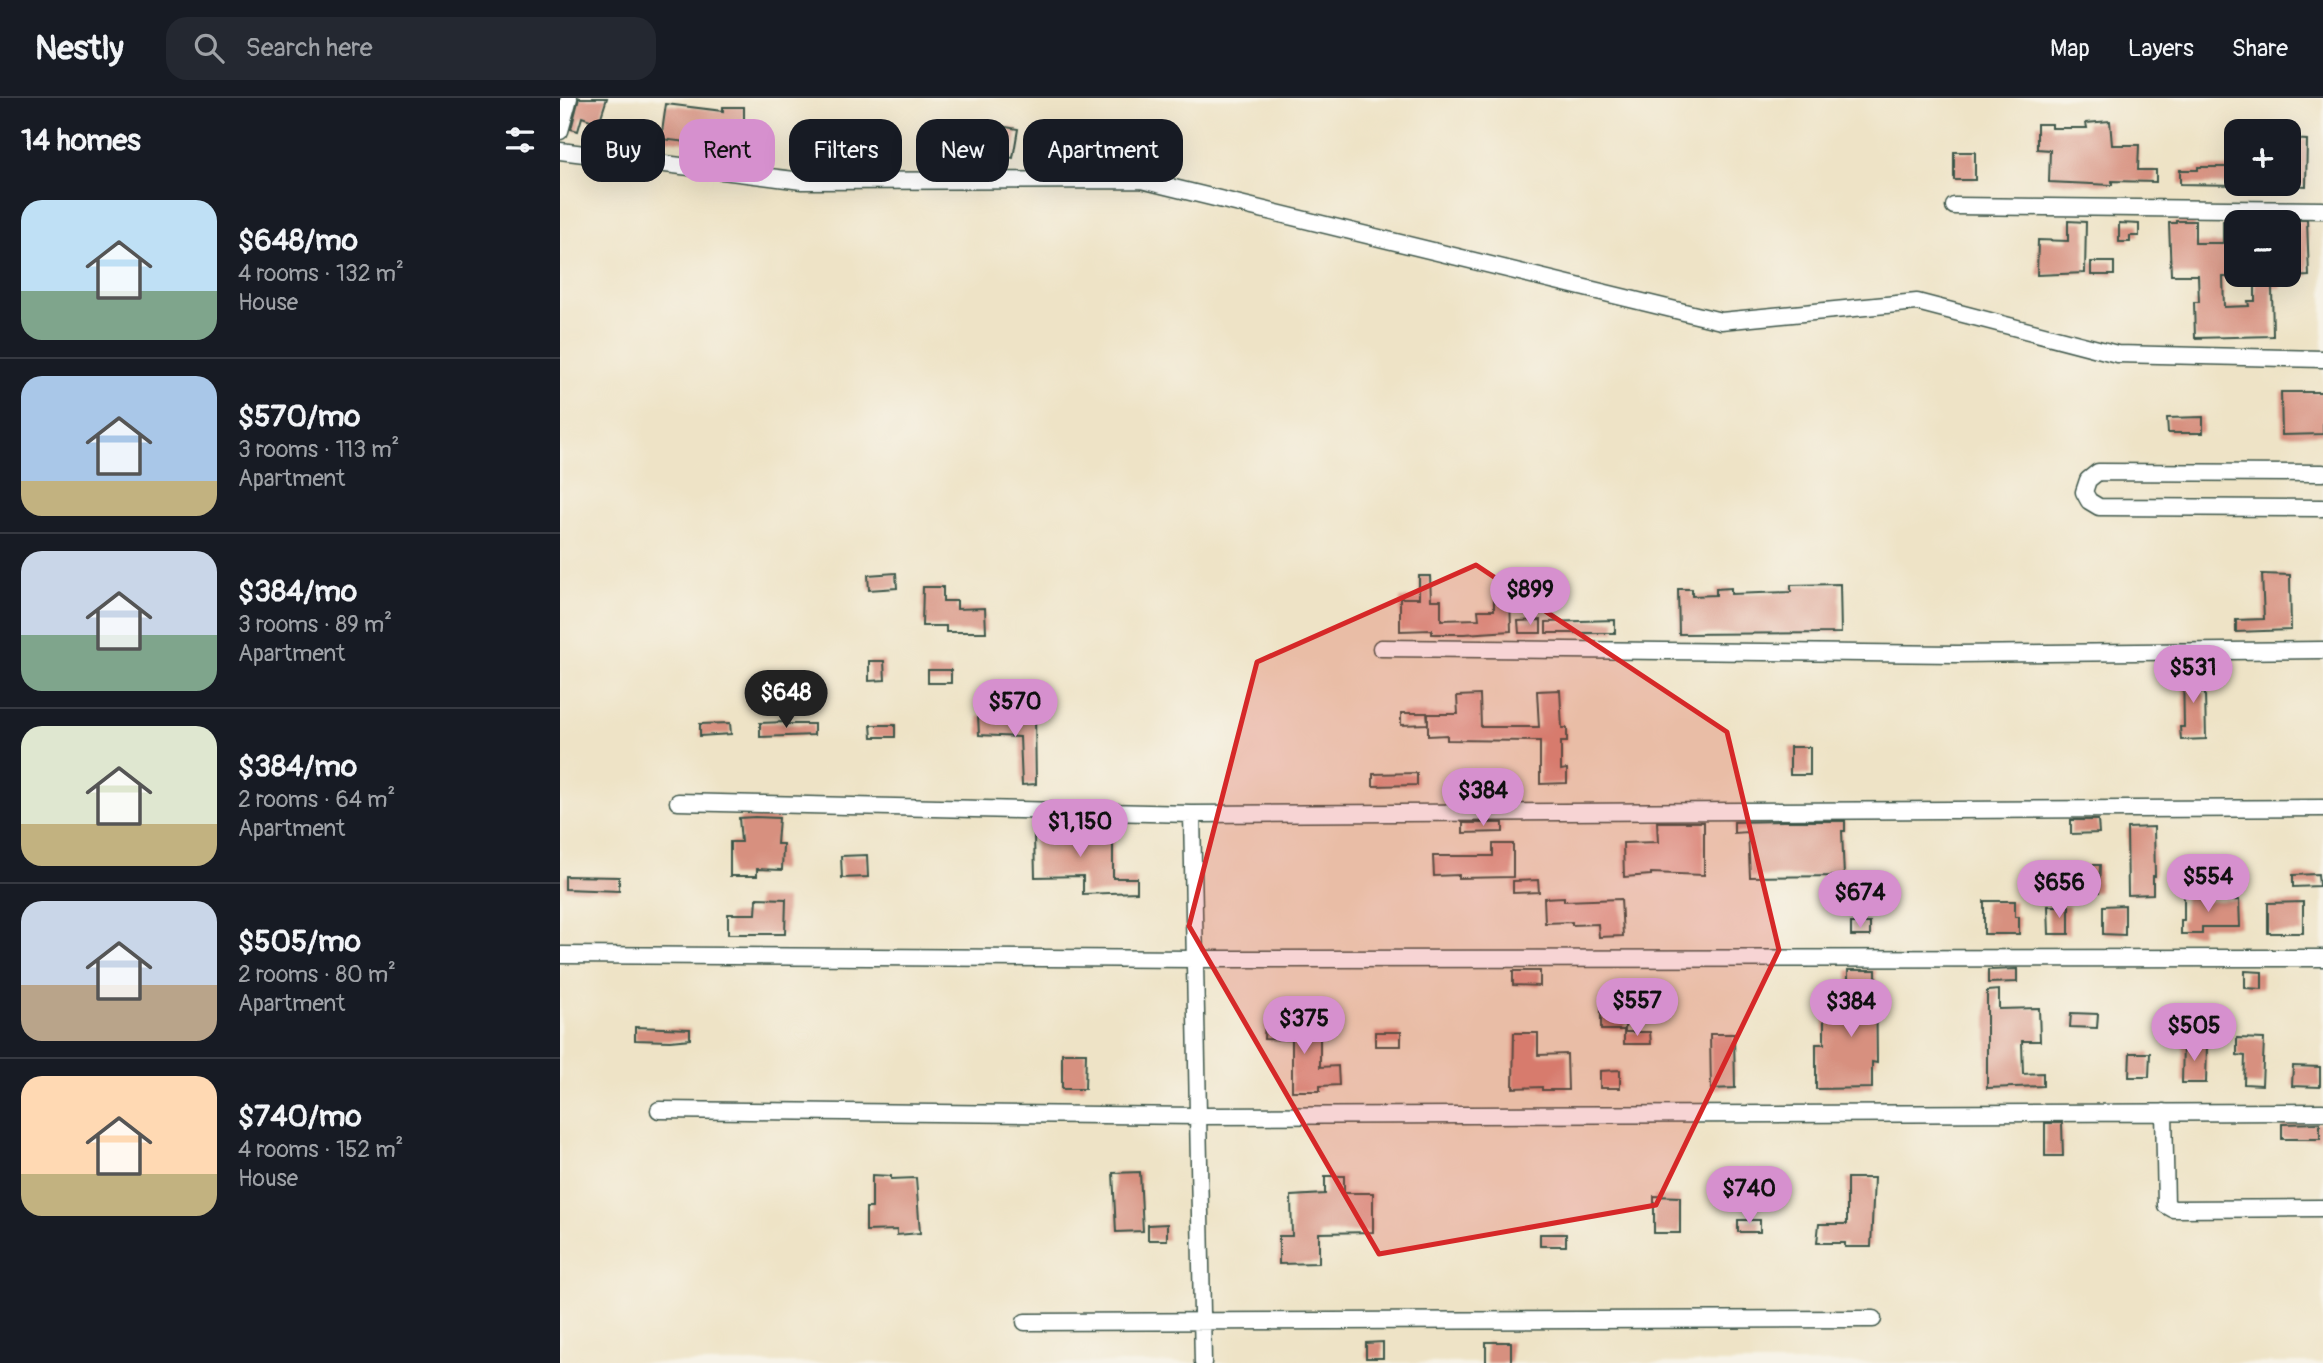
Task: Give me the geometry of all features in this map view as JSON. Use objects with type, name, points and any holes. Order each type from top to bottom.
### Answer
[{"type":"street","points":[[560,131],[569,98]]},
{"type":"street","points":[[560,151],[802,181],[1141,180],[1721,321],[1917,302],[2117,355],[2323,359]]},
{"type":"street","points":[[1954,206],[2323,210]]},
{"type":"street","points":[[2323,473],[2098,472],[2088,480],[2084,492],[2089,501],[2099,507],[2323,509]]},
{"type":"street","points":[[1381,649],[1957,654],[2323,650]]},
{"type":"street","points":[[678,802],[1192,814],[2323,808]]},
{"type":"street","points":[[1192,814],[1203,1363]]},
{"type":"street","points":[[560,955],[1195,959],[2323,958]]},
{"type":"street","points":[[659,1110],[1198,1116],[2323,1112]]},
{"type":"street","points":[[2164,1112],[2166,1205],[2173,1209],[2323,1208]]},
{"type":"street","points":[[1025,1322],[1873,1319]]},
{"type":"highlighted area","points":[[1476,565],[1727,732],[1779,950],[1656,1205],[1379,1254],[1189,926],[1257,662]]},
{"type":"building","points":[[579,98],[607,98],[600,119],[582,117],[578,131],[571,129]]},
{"type":"building","points":[[666,104],[723,111],[723,107],[744,107],[744,119],[679,119],[679,141],[665,139]]},
{"type":"building","points":[[2110,121],[2112,145],[2139,145],[2138,170],[2156,170],[2156,182],[2112,181],[2112,185],[2049,182],[2050,150],[2037,149],[2037,124],[2052,124],[2052,128],[2087,128],[2086,123]]},
{"type":"building","points":[[1009,128],[1018,129],[1013,158],[1009,157]]},
{"type":"building","points":[[2301,140],[2307,140],[2306,186],[2301,186]]},
{"type":"building","points":[[1954,152],[1975,152],[1975,180],[1954,180]]},
{"type":"building","points":[[2198,167],[2224,167],[2224,185],[2180,184],[2180,170],[2198,170]]},
{"type":"building","points":[[2301,220],[2307,220],[2309,276],[2301,276]]},
{"type":"building","points":[[2068,221],[2086,222],[2085,273],[2037,275],[2038,240],[2068,241]]},
{"type":"building","points":[[2195,221],[2195,243],[2223,243],[2224,221],[2224,307],[2249,306],[2248,301],[2255,301],[2255,287],[2281,287],[2272,288],[2273,336],[2195,338],[2194,302],[2199,302],[2198,275],[2171,275],[2169,223]]},
{"type":"building","points":[[2119,223],[2139,224],[2139,236],[2130,236],[2130,242],[2119,242]]},
{"type":"building","points":[[2091,262],[2114,262],[2114,275],[2091,275]]},
{"type":"building","points":[[2281,392],[2323,392],[2323,434],[2282,435]]},
{"type":"building","points":[[2203,417],[2203,433],[2168,433],[2167,418]]},
{"type":"building","points":[[896,573],[897,588],[869,590],[868,575]]},
{"type":"building","points":[[2262,574],[2290,575],[2291,630],[2236,632],[2236,620],[2264,619]]},
{"type":"building","points":[[1419,576],[1430,576],[1431,600],[1441,600],[1441,620],[1479,619],[1478,610],[1494,610],[1494,597],[1510,597],[1511,631],[1432,634],[1432,630],[1400,631],[1400,598],[1419,598]]},
{"type":"building","points":[[1840,584],[1841,633],[1679,634],[1678,589],[1692,589],[1692,596],[1716,595],[1716,589],[1731,588],[1731,594],[1791,592],[1791,585]]},
{"type":"building","points":[[923,587],[943,587],[943,601],[957,601],[957,609],[985,608],[986,632],[946,632],[946,626],[922,626]]},
{"type":"building","points":[[1541,620],[1541,633],[1519,633],[1518,621]]},
{"type":"building","points":[[1615,620],[1615,633],[1546,633],[1546,622]]},
{"type":"building","points":[[869,661],[884,661],[885,680],[869,681]]},
{"type":"building","points":[[2183,666],[2201,666],[2201,693],[2205,693],[2206,739],[2181,740],[2180,727],[2184,727]]},
{"type":"building","points":[[928,670],[951,670],[951,683],[928,683]]},
{"type":"building","points":[[1560,690],[1562,728],[1567,728],[1567,742],[1561,742],[1561,770],[1567,769],[1567,783],[1540,784],[1540,741],[1447,740],[1447,735],[1428,736],[1428,714],[1458,714],[1457,696],[1480,695],[1481,727],[1539,727],[1537,691]]},
{"type":"building","points":[[1401,713],[1427,713],[1428,724],[1401,725]]},
{"type":"building","points":[[1035,715],[1036,784],[1022,785],[1020,737],[979,735],[978,716]]},
{"type":"building","points":[[730,723],[731,734],[700,736],[700,724]]},
{"type":"building","points":[[760,723],[814,724],[814,735],[760,737]]},
{"type":"building","points":[[871,725],[895,725],[895,737],[872,737]]},
{"type":"building","points":[[1790,747],[1810,747],[1810,775],[1790,775]]},
{"type":"building","points":[[1417,773],[1417,785],[1373,786],[1373,774]]},
{"type":"building","points":[[739,818],[779,818],[777,844],[783,844],[782,870],[757,869],[757,876],[730,876],[730,842],[741,842]]},
{"type":"building","points":[[2071,820],[2098,820],[2099,833],[2071,834]]},
{"type":"building","points":[[1060,821],[1084,822],[1085,835],[1113,835],[1113,878],[1137,878],[1137,892],[1083,894],[1083,876],[1035,877],[1034,834],[1061,834]]},
{"type":"building","points":[[1845,821],[1845,831],[1842,831],[1844,876],[1750,877],[1748,832],[1734,833],[1734,822]]},
{"type":"building","points":[[1657,822],[1704,822],[1704,875],[1651,873],[1624,877],[1623,843],[1658,842]]},
{"type":"building","points":[[1463,823],[1503,823],[1503,832],[1463,833]]},
{"type":"building","points":[[2154,827],[2153,894],[2128,895],[2127,828]]},
{"type":"building","points":[[1493,844],[1513,844],[1513,877],[1434,876],[1433,856],[1493,856]]},
{"type":"building","points":[[867,855],[868,877],[842,878],[841,856]]},
{"type":"building","points":[[2071,865],[2100,865],[2099,892],[2073,893]]},
{"type":"building","points":[[2318,874],[2319,886],[2293,887],[2293,875]]},
{"type":"building","points":[[565,876],[619,877],[619,891],[565,889]]},
{"type":"building","points":[[1538,880],[1539,892],[1513,893],[1513,881]]},
{"type":"building","points":[[2184,892],[2205,892],[2205,901],[2239,900],[2240,927],[2202,927],[2202,934],[2181,934]]},
{"type":"building","points":[[1564,897],[1564,901],[1621,899],[1623,936],[1599,937],[1598,924],[1545,923],[1544,898]]},
{"type":"building","points":[[757,898],[786,899],[785,934],[728,934],[728,914],[756,914]]},
{"type":"building","points":[[1984,901],[2015,901],[2019,934],[1984,934]]},
{"type":"building","points":[[2303,902],[2303,933],[2268,933],[2268,903]]},
{"type":"building","points":[[2125,905],[2125,935],[2103,934],[2103,906]]},
{"type":"building","points":[[2048,906],[2069,906],[2069,934],[2049,934]]},
{"type":"building","points":[[1851,923],[1870,923],[1870,936],[1851,936]]},
{"type":"building","points":[[2017,969],[2017,982],[1988,983],[1988,970]]},
{"type":"building","points":[[1848,970],[1876,970],[1877,1063],[1872,1062],[1872,1088],[1816,1089],[1816,1044],[1824,1044],[1824,1019],[1849,1019]]},
{"type":"building","points":[[1513,971],[1540,971],[1540,986],[1513,985]]},
{"type":"building","points":[[2245,971],[2262,972],[2262,989],[2245,988]]},
{"type":"building","points":[[1999,990],[1999,1009],[2039,1008],[2040,1041],[2022,1041],[2023,1074],[2043,1073],[2043,1086],[1987,1088],[1987,991]]},
{"type":"building","points":[[1625,1004],[1625,1030],[1601,1030],[1601,1005]]},
{"type":"building","points":[[2071,1013],[2098,1014],[2097,1028],[2070,1027]]},
{"type":"building","points":[[1265,1023],[1320,1024],[1320,1067],[1338,1066],[1339,1085],[1320,1086],[1320,1091],[1292,1091],[1292,1040],[1264,1039]]},
{"type":"building","points":[[635,1027],[690,1029],[690,1039],[635,1040]]},
{"type":"building","points":[[1375,1032],[1401,1032],[1401,1046],[1375,1046]]},
{"type":"building","points":[[1624,1032],[1650,1032],[1651,1044],[1624,1044]]},
{"type":"building","points":[[1514,1033],[1538,1033],[1538,1055],[1567,1054],[1568,1090],[1513,1088]]},
{"type":"building","points":[[1710,1034],[1734,1034],[1735,1088],[1711,1089]]},
{"type":"building","points":[[2237,1038],[2264,1039],[2262,1085],[2244,1084],[2245,1056],[2237,1055]]},
{"type":"building","points":[[2183,1043],[2207,1044],[2206,1083],[2182,1083]]},
{"type":"building","points":[[1062,1053],[1086,1053],[1085,1089],[1062,1089]]},
{"type":"building","points":[[2130,1053],[2150,1053],[2149,1077],[2129,1077]]},
{"type":"building","points":[[2293,1066],[2320,1067],[2320,1087],[2292,1086]]},
{"type":"building","points":[[1620,1070],[1620,1088],[1600,1088],[1600,1071]]},
{"type":"building","points":[[2045,1123],[2062,1123],[2063,1156],[2045,1156]]},
{"type":"building","points":[[2320,1123],[2320,1139],[2282,1139],[2282,1124]]},
{"type":"building","points":[[1140,1172],[1143,1231],[1116,1232],[1113,1173]]},
{"type":"building","points":[[872,1175],[891,1176],[891,1179],[916,1178],[920,1233],[897,1235],[897,1230],[866,1231],[866,1208],[872,1208]]},
{"type":"building","points":[[1325,1176],[1344,1176],[1344,1193],[1373,1193],[1373,1232],[1319,1233],[1319,1263],[1279,1264],[1279,1236],[1292,1236],[1291,1196],[1325,1194]]},
{"type":"building","points":[[1847,1178],[1874,1178],[1871,1247],[1817,1243],[1819,1224],[1847,1224]]},
{"type":"building","points":[[1654,1196],[1680,1197],[1680,1233],[1654,1233]]},
{"type":"building","points":[[1738,1220],[1760,1220],[1760,1232],[1738,1232]]},
{"type":"building","points":[[1167,1224],[1167,1240],[1148,1240],[1148,1225]]},
{"type":"building","points":[[1540,1234],[1566,1234],[1566,1246],[1540,1246]]},
{"type":"building","points":[[1383,1342],[1383,1358],[1366,1358],[1366,1343]]},
{"type":"building","points":[[1486,1342],[1511,1342],[1511,1363],[1486,1363]]}]
